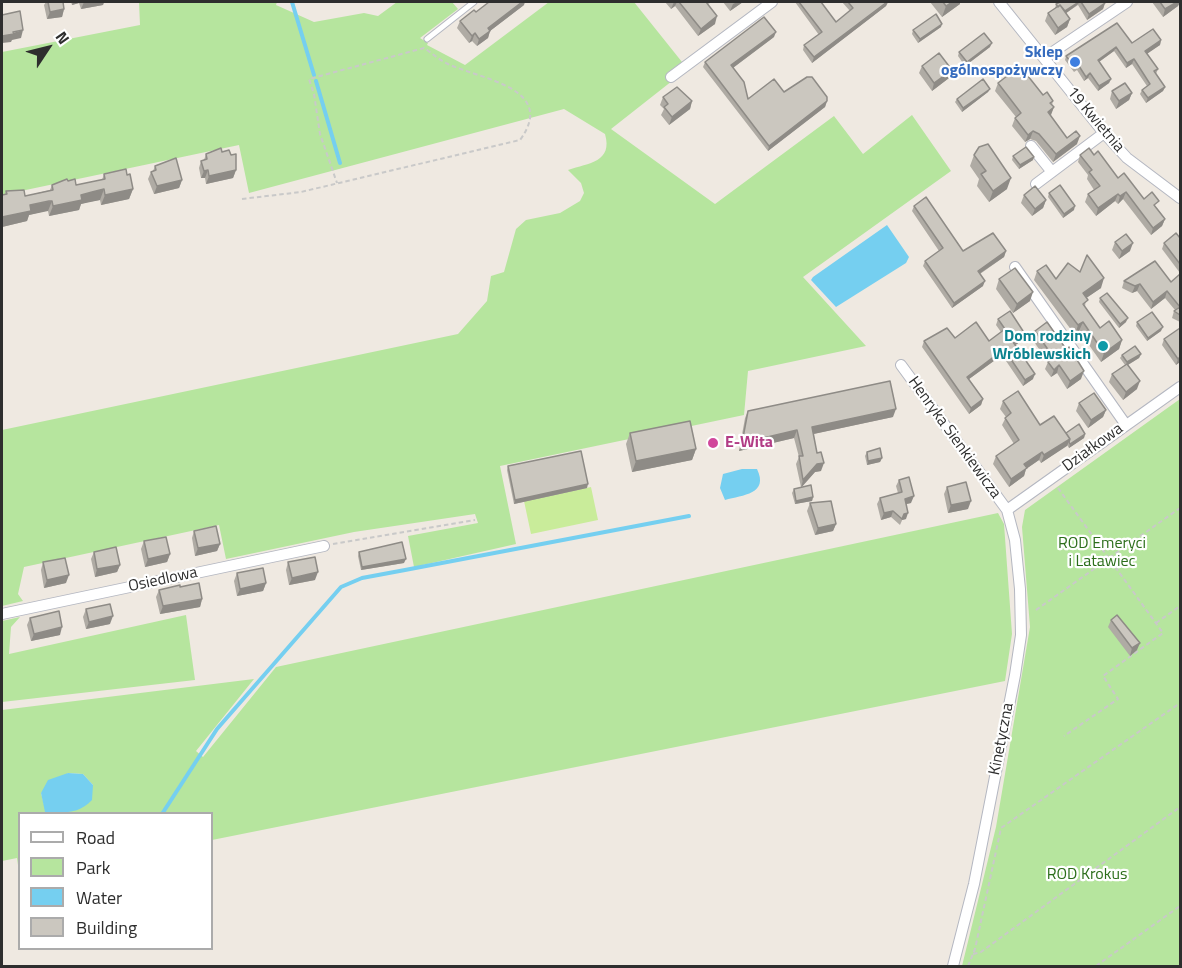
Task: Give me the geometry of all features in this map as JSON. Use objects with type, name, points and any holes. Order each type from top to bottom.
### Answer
[{"type":"street","points":[[670,77],[772,2]]},
{"type":"street","name":"19 Kwietnia","points":[[999,2],[1104,133],[1127,158],[1180,198]]},
{"type":"street","points":[[1044,58],[1127,2]]},
{"type":"street","points":[[1036,184],[1104,133]]},
{"type":"street","points":[[1031,146],[1053,172]]},
{"type":"street","points":[[1015,267],[1126,425]]},
{"type":"street","name":"Henryka Sienkiewicza","points":[[901,365],[1007,510]]},
{"type":"street","name":"Działkowa","points":[[1007,510],[1180,387]]},
{"type":"street","name":"Kinetyczna","points":[[953,966],[974,884],[1021,635],[1015,540],[1007,510]]},
{"type":"street","name":"Osiedlowa","points":[[2,614],[324,546]]},
{"type":"lane","points":[[427,39],[474,2]]},
{"type":"path","points":[[242,199],[301,192],[519,140],[529,127],[529,107],[522,95],[507,86],[450,65],[424,48],[309,79],[314,94],[320,134],[337,183]]},
{"type":"path","points":[[1051,479],[1162,633],[1103,676],[1118,699],[1065,736]]},
{"type":"path","points":[[1036,610],[1180,508]]},
{"type":"path","points":[[324,546],[475,520]]},
{"type":"path","points":[[1155,623],[1180,606]]},
{"type":"path","points":[[968,966],[975,949],[1001,828],[1180,703]]},
{"type":"path","points":[[971,955],[981,952],[1180,807]]},
{"type":"path","points":[[1096,966],[1180,906]]},
{"type":"green space","points":[[139,2],[277,2],[276,5],[314,22],[364,13],[378,16],[397,2],[452,2],[458,9],[420,38],[428,43],[427,45],[465,65],[549,2],[634,2],[682,62],[667,73],[672,81],[611,129],[715,204],[834,116],[863,154],[912,115],[951,171],[803,277],[866,346],[748,371],[744,415],[500,466],[516,544],[414,567],[408,536],[478,523],[475,514],[354,532],[226,559],[219,525],[24,567],[18,594],[23,601],[2,606],[2,430],[458,334],[487,301],[491,276],[504,272],[516,229],[526,220],[560,213],[580,201],[584,193],[581,183],[568,170],[597,160],[606,150],[605,134],[564,109],[249,193],[239,145],[2,195],[2,52],[140,25]]},
{"type":"green space","points":[[1180,399],[1180,966],[962,966],[996,827],[1030,627],[1022,527],[1025,510]]},
{"type":"green space","points":[[591,487],[598,520],[531,534],[524,501]]},
{"type":"green space","points":[[998,513],[1004,524],[1012,634],[1005,681],[213,840],[213,812],[46,812],[18,812],[18,865],[17,858],[2,861],[2,710],[254,679],[196,751],[203,757],[276,667]],"holes":[[[68,773],[83,774],[93,785],[46,812],[41,793]]]},
{"type":"green space","points":[[186,615],[195,680],[2,702],[2,621],[20,617],[11,627],[9,654]]},
{"type":"water","points":[[887,225],[909,257],[906,263],[836,307],[811,280]]},
{"type":"water","points":[[742,469],[757,469],[760,484],[746,495],[725,500],[720,488],[723,474]]},
{"type":"water","points":[[68,773],[83,774],[93,785],[92,800],[76,810],[45,812],[41,793],[48,780]]},
{"type":"building","points":[[48,2],[63,2],[64,9],[50,12]]},
{"type":"building","points":[[489,2],[522,2],[488,28],[490,31],[479,39],[475,33],[472,36],[460,21]]},
{"type":"building","points":[[679,2],[706,2],[717,16],[701,29]]},
{"type":"building","points":[[799,2],[821,2],[836,22],[853,8],[848,2],[887,2],[814,57],[804,45],[822,32]]},
{"type":"building","points":[[1079,2],[1065,11],[1056,4]]},
{"type":"building","points":[[1081,2],[1104,2],[1105,3],[1089,14]]},
{"type":"building","points":[[1160,2],[1177,2],[1165,9]]},
{"type":"building","points":[[1060,5],[1070,19],[1058,28],[1048,13]]},
{"type":"building","points":[[20,11],[23,30],[2,36],[2,15]]},
{"type":"building","points":[[936,14],[942,24],[920,39],[913,30]]},
{"type":"building","points":[[764,17],[776,32],[731,65],[744,82],[748,99],[774,79],[784,92],[807,77],[812,77],[827,97],[827,101],[769,146],[705,62]]},
{"type":"building","points":[[1117,23],[1132,43],[1153,29],[1161,40],[1145,51],[1158,69],[1154,71],[1165,87],[1148,98],[1142,90],[1150,84],[1134,59],[1127,63],[1116,47],[1098,60],[1111,79],[1099,86],[1090,73],[1086,77],[1079,66],[1076,68],[1066,56]]},
{"type":"building","points":[[984,33],[992,43],[967,62],[959,52]]},
{"type":"building","points":[[939,53],[952,70],[934,83],[922,66]]},
{"type":"building","points":[[1020,66],[1043,95],[1047,92],[1053,101],[1050,103],[1054,107],[1048,112],[1067,138],[1076,131],[1080,136],[1056,154],[1039,134],[1033,131],[1028,135],[1015,118],[1021,113],[998,83]]},
{"type":"building","points":[[983,79],[990,89],[963,108],[957,99]]},
{"type":"building","points":[[1125,83],[1132,93],[1119,101],[1112,91]]},
{"type":"building","points":[[677,87],[692,101],[672,117],[664,107],[668,104],[663,97]]},
{"type":"building","points":[[988,144],[1011,178],[993,191],[981,174],[986,171],[974,155],[979,147]]},
{"type":"building","points":[[1026,147],[1034,157],[1020,165],[1013,156]]},
{"type":"building","points":[[221,148],[222,152],[229,150],[231,155],[236,154],[236,170],[209,176],[208,170],[204,171],[201,161],[207,159],[206,154]]},
{"type":"building","points":[[1089,148],[1094,155],[1098,151],[1118,178],[1124,173],[1144,199],[1152,192],[1159,201],[1154,205],[1165,219],[1153,228],[1126,192],[1120,196],[1118,194],[1098,208],[1088,194],[1100,186],[1089,172],[1092,170],[1080,155]]},
{"type":"building","points":[[176,158],[182,180],[157,186],[151,172],[156,170],[155,166]]},
{"type":"building","points":[[126,169],[127,175],[130,174],[133,189],[105,195],[104,189],[81,195],[82,200],[53,206],[52,201],[30,205],[31,211],[2,217],[2,195],[7,194],[6,191],[24,190],[25,196],[53,190],[52,185],[67,179],[68,181],[75,179],[76,185],[105,179],[104,174]]},
{"type":"building","points":[[1060,185],[1075,206],[1064,214],[1049,193]]},
{"type":"building","points":[[1035,186],[1046,200],[1035,209],[1024,195]]},
{"type":"building","points":[[926,197],[963,251],[993,233],[1006,251],[978,271],[985,281],[954,303],[925,261],[943,248],[914,206]]},
{"type":"building","points":[[1176,233],[1180,238],[1180,264],[1164,243]]},
{"type":"building","points":[[1126,234],[1133,243],[1122,251],[1115,242]]},
{"type":"building","points":[[1087,255],[1104,278],[1083,293],[1088,300],[1083,304],[1100,328],[1109,321],[1122,340],[1104,353],[1083,322],[1078,325],[1037,271],[1046,265],[1056,279],[1068,263],[1080,272]]},
{"type":"building","points":[[1155,261],[1171,282],[1180,274],[1180,307],[1167,291],[1153,302],[1140,284],[1135,286],[1124,281]]},
{"type":"building","points":[[1015,268],[1033,292],[1017,304],[999,279]]},
{"type":"building","points":[[1107,293],[1128,318],[1120,324],[1100,298]]},
{"type":"building","points":[[1180,307],[1180,315],[1174,311]]},
{"type":"building","points":[[1010,311],[1025,334],[1013,342],[1035,374],[1025,380],[1004,349],[967,377],[983,399],[971,408],[924,341],[947,328],[955,338],[976,322],[989,341],[1005,329],[998,319]]},
{"type":"building","points":[[1152,312],[1163,327],[1148,338],[1137,322]]},
{"type":"building","points":[[1047,322],[1066,349],[1069,347],[1084,371],[1070,381],[1059,365],[1054,370],[1048,362],[1054,358],[1035,331]]},
{"type":"building","points":[[1180,328],[1180,357],[1178,359],[1164,339]]},
{"type":"building","points":[[1135,346],[1141,354],[1127,362],[1122,355]]},
{"type":"building","points":[[1127,364],[1140,381],[1126,392],[1112,374]]},
{"type":"building","points":[[890,381],[896,409],[812,427],[817,453],[821,452],[824,463],[817,464],[803,480],[799,456],[803,456],[797,430],[742,443],[748,411]]},
{"type":"building","points":[[1018,391],[1040,425],[1054,416],[1070,439],[1044,455],[1042,452],[1024,464],[1027,468],[1011,479],[996,456],[1019,440],[1005,418],[1011,413],[1003,401]]},
{"type":"building","points":[[1094,393],[1106,410],[1091,420],[1079,403]]},
{"type":"building","points":[[690,421],[696,449],[636,461],[630,433]]},
{"type":"building","points":[[1079,424],[1085,434],[1070,444],[1066,433]]},
{"type":"building","points":[[880,448],[882,458],[868,461],[867,452]]},
{"type":"building","points":[[581,451],[588,484],[515,500],[508,466]]},
{"type":"building","points":[[909,477],[914,496],[905,499],[908,513],[904,514],[902,519],[893,511],[884,513],[880,498],[902,492],[899,480]]},
{"type":"building","points":[[966,482],[971,501],[951,505],[947,487]]},
{"type":"building","points":[[811,485],[813,497],[796,501],[794,489]]},
{"type":"building","points":[[831,501],[836,524],[818,528],[810,503]]},
{"type":"building","points":[[216,526],[220,544],[198,548],[194,531]]},
{"type":"building","points":[[166,537],[170,554],[148,559],[144,541]]},
{"type":"building","points":[[402,542],[406,559],[362,567],[359,552]]},
{"type":"building","points":[[116,547],[120,565],[97,569],[94,552]]},
{"type":"building","points":[[315,557],[318,572],[292,578],[288,562]]},
{"type":"building","points":[[65,558],[69,575],[47,580],[43,562]]},
{"type":"building","points":[[263,568],[266,583],[240,589],[237,573]]},
{"type":"building","points":[[199,583],[202,599],[163,606],[159,590]]},
{"type":"building","points":[[110,604],[113,616],[89,622],[86,609]]},
{"type":"building","points":[[59,611],[62,627],[34,634],[30,618]]},
{"type":"building","points":[[1117,615],[1140,643],[1132,648],[1111,620]]},
{"type":"waterway","points":[[292,2],[314,75]]},
{"type":"waterway","points":[[316,81],[340,163]]},
{"type":"waterway","points":[[163,812],[217,729],[341,587],[362,578],[689,516]]},
{"type":"place","name":"Sklep ogólnospożywczy","points":[[1075,62]]},
{"type":"place","name":"Dom rodziny Wróblewskich","points":[[1103,346]]},
{"type":"place","name":"E-Wita","points":[[713,443]]},
{"type":"park label","name":"ROD Emeryci i Latawiec","points":[[1102,553]]},
{"type":"park label","name":"ROD Krokus","points":[[1087,875]]}]
